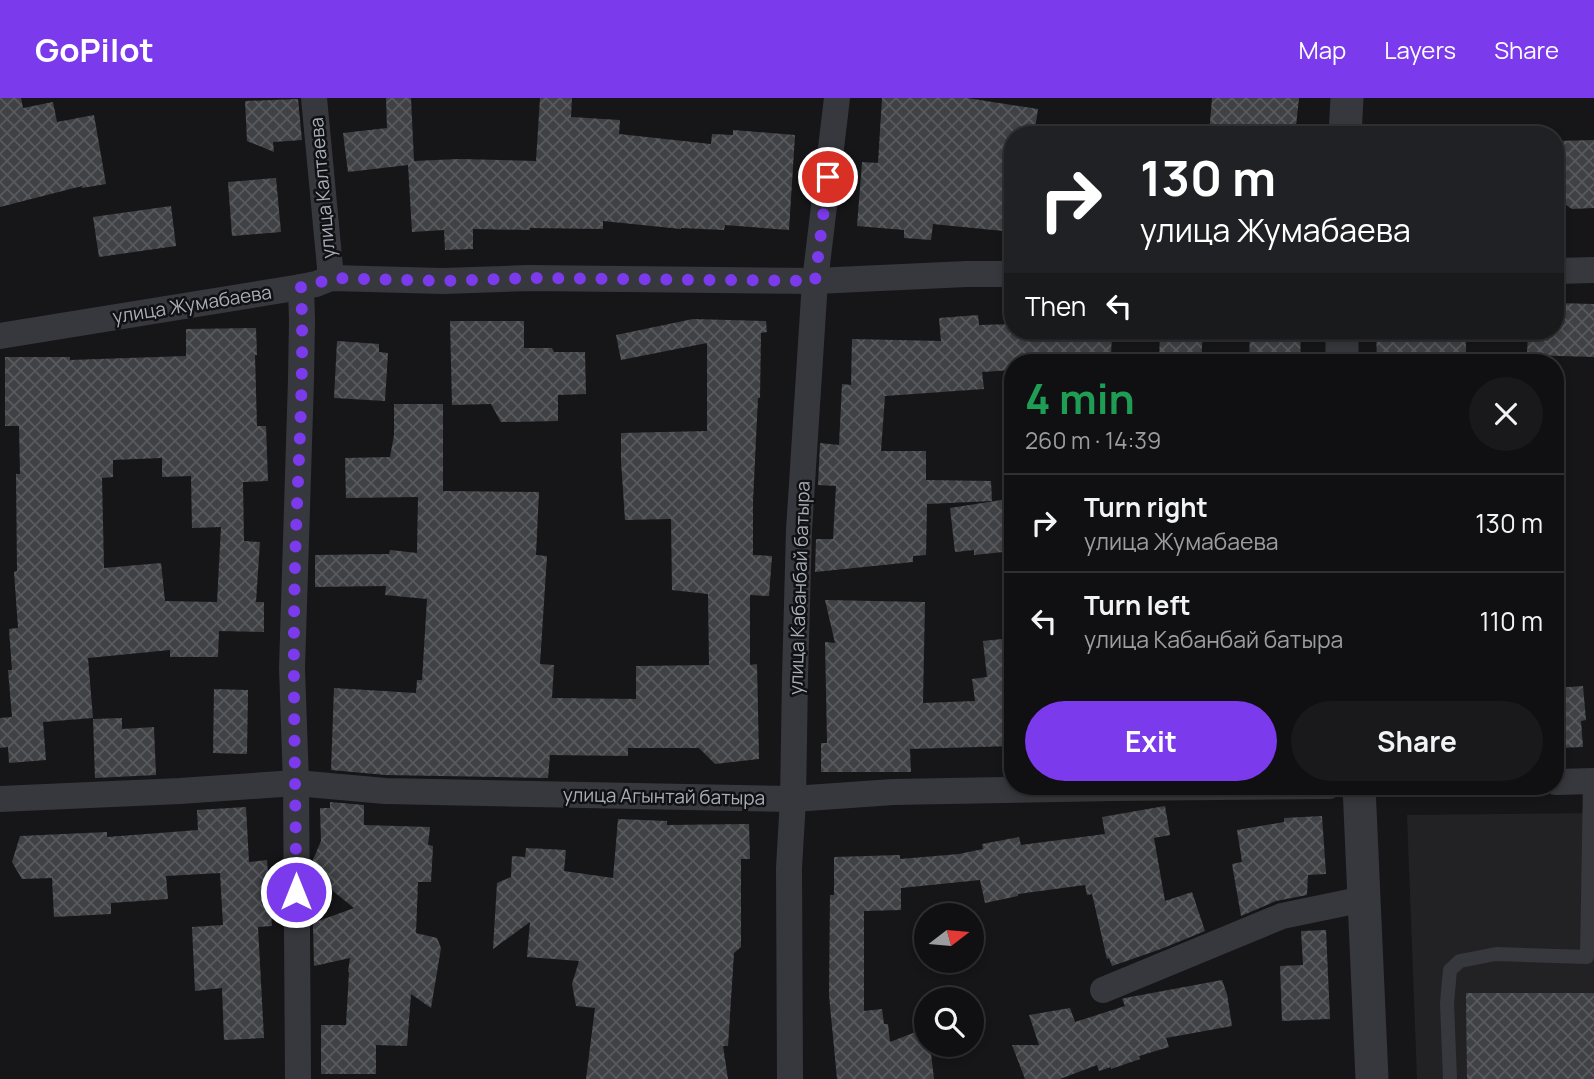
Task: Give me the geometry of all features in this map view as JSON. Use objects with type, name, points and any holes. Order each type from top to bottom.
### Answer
[{"type":"street","name":"улица Калтаева","points":[[314,98],[331,278]]},
{"type":"street","name":"улица Кабанбай батыра","points":[[790,1079],[789,868],[799,530],[815,281],[837,98]]},
{"type":"street","points":[[1345,126],[1347,98]]},
{"type":"street","points":[[1564,271],[1594,270]]},
{"type":"street","name":"улица Жумабаева","points":[[0,336],[301,287],[331,278],[443,281],[528,278],[815,281],[1004,274]]},
{"type":"street","points":[[298,1079],[296,783],[292,668],[302,368],[301,287]]},
{"type":"street","points":[[1564,782],[1592,782]]},
{"type":"street","name":"улица Агынтай батыра","points":[[0,799],[296,783],[385,791],[793,799],[893,792],[1004,790]]},
{"type":"street","points":[[1359,795],[1372,1079]]},
{"type":"street","points":[[1103,990],[1282,916],[1364,899]]},
{"type":"lane","points":[[1450,1079],[1447,1003],[1450,970],[1460,961],[1496,954],[1587,957],[1592,782]]},
{"type":"shaded area","points":[[1594,813],[1594,1079],[1417,1079],[1407,815]]},
{"type":"building","points":[[0,98],[21,98],[23,108],[53,102],[57,122],[94,115],[106,184],[82,186],[0,207]]},
{"type":"building","points":[[386,98],[411,98],[414,161],[536,161],[540,98],[572,98],[571,117],[620,120],[619,134],[711,144],[712,134],[733,135],[733,130],[795,135],[789,230],[725,225],[724,230],[681,229],[603,221],[603,229],[473,229],[473,249],[445,250],[444,230],[412,232],[408,165],[348,172],[343,133],[387,128]]},
{"type":"building","points":[[882,98],[967,98],[1038,109],[1035,126],[1004,126],[1004,231],[933,224],[931,240],[904,238],[904,230],[857,226],[862,162],[878,163]]},
{"type":"building","points":[[1212,98],[1299,98],[1296,126],[1210,126]]},
{"type":"building","points":[[298,99],[302,140],[273,142],[274,152],[247,141],[245,101]]},
{"type":"building","points":[[1594,140],[1594,208],[1572,209],[1564,204],[1564,141]]},
{"type":"building","points":[[276,178],[281,232],[232,236],[228,182]]},
{"type":"building","points":[[171,206],[176,246],[99,257],[93,217]]},
{"type":"building","points":[[1564,303],[1594,304],[1594,357],[1527,354],[1528,340],[1564,340]]},
{"type":"building","points":[[978,315],[979,325],[1004,324],[1004,340],[1112,340],[1111,354],[1004,354],[1004,371],[982,372],[984,389],[885,396],[881,451],[926,451],[926,480],[991,481],[992,501],[927,504],[926,555],[913,556],[913,562],[815,572],[816,539],[833,539],[836,486],[818,485],[820,443],[839,445],[842,384],[851,385],[852,339],[941,341],[939,318]]},
{"type":"building","points":[[693,319],[766,321],[767,332],[761,333],[753,555],[772,556],[769,596],[750,595],[750,665],[757,664],[759,759],[715,764],[699,748],[628,748],[628,756],[550,755],[548,778],[386,775],[331,770],[334,688],[416,693],[417,680],[422,680],[427,599],[385,595],[386,586],[315,587],[315,555],[389,554],[390,550],[417,553],[418,497],[346,498],[345,458],[390,457],[394,435],[394,404],[443,404],[443,491],[539,492],[536,555],[547,556],[540,664],[554,665],[552,698],[636,699],[636,666],[709,665],[708,594],[672,590],[671,519],[625,520],[621,461],[621,433],[707,431],[707,343],[621,360],[616,335]]},
{"type":"building","points":[[450,321],[524,321],[524,348],[585,352],[586,394],[558,395],[558,421],[501,422],[491,404],[452,405]]},
{"type":"building","points":[[256,328],[257,426],[266,426],[268,481],[243,482],[244,541],[260,542],[256,602],[264,602],[264,632],[219,631],[218,657],[170,657],[170,650],[88,658],[93,718],[43,722],[46,760],[9,763],[8,747],[0,748],[0,718],[12,717],[8,670],[12,670],[9,629],[18,628],[14,572],[17,571],[16,474],[20,474],[19,426],[5,426],[5,357],[70,357],[70,360],[186,356],[186,329]],"holes":[[[162,458],[162,477],[191,476],[192,528],[221,527],[217,602],[165,601],[161,563],[104,568],[102,478],[113,477],[113,460]]]},
{"type":"building","points":[[1160,340],[1202,340],[1202,354],[1159,354]]},
{"type":"building","points":[[1250,340],[1301,340],[1300,354],[1249,354]]},
{"type":"building","points":[[1376,340],[1466,340],[1466,354],[1377,354]]},
{"type":"building","points":[[337,341],[379,344],[379,352],[388,353],[385,401],[334,398]]},
{"type":"building","points":[[1004,500],[1004,552],[974,555],[974,550],[955,552],[950,508]]},
{"type":"building","points":[[825,600],[925,602],[923,703],[975,701],[972,679],[987,677],[983,641],[1004,639],[1004,746],[910,749],[911,772],[821,772],[821,743],[827,743],[825,642],[835,643]]},
{"type":"building","points":[[1583,686],[1586,720],[1581,721],[1583,747],[1564,748],[1564,687]]},
{"type":"building","points":[[214,689],[248,690],[247,754],[213,753]]},
{"type":"building","points":[[122,718],[122,729],[154,727],[156,775],[95,778],[93,719]]},
{"type":"building","points":[[330,802],[364,805],[364,825],[430,827],[428,845],[433,846],[431,882],[418,882],[416,933],[437,938],[441,948],[431,1008],[411,994],[407,1046],[376,1045],[376,1074],[321,1074],[321,1025],[346,1025],[350,958],[314,966],[313,923],[354,908],[312,874],[312,862],[321,841],[320,808],[330,808]]},
{"type":"building","points":[[1165,806],[1170,835],[1154,838],[1165,901],[1192,892],[1205,931],[1112,966],[1109,958],[1107,959],[1092,894],[1087,895],[1085,885],[1018,894],[985,903],[980,880],[901,888],[901,910],[864,911],[864,1011],[882,1009],[884,1024],[888,1024],[890,1042],[914,1033],[914,1057],[931,1057],[934,1079],[837,1079],[829,995],[830,895],[834,895],[834,857],[900,855],[900,859],[959,854],[983,849],[982,844],[1019,837],[1021,845],[1105,834],[1102,817]]},
{"type":"building","points":[[246,807],[249,862],[267,860],[272,926],[258,927],[264,1038],[224,1040],[222,988],[195,991],[192,927],[223,925],[220,873],[166,876],[168,899],[111,903],[111,914],[54,917],[52,878],[22,879],[12,862],[20,836],[107,832],[107,837],[198,830],[197,810]]},
{"type":"building","points":[[1322,816],[1326,874],[1308,875],[1307,895],[1276,901],[1241,916],[1232,864],[1242,862],[1237,830],[1284,822],[1284,818]]},
{"type":"building","points":[[618,819],[667,821],[667,825],[749,824],[750,859],[741,859],[741,947],[734,953],[728,1046],[723,1046],[728,1079],[586,1079],[595,1008],[576,1006],[572,984],[579,961],[527,957],[530,922],[493,949],[497,883],[511,877],[512,856],[525,857],[526,848],[566,850],[564,871],[613,878]]},
{"type":"building","points":[[1326,930],[1330,1019],[1282,1021],[1280,966],[1303,965],[1301,931]]},
{"type":"building","points":[[1222,980],[1232,1026],[1166,1038],[1169,1047],[1139,1056],[1140,1059],[1111,1069],[1099,1071],[1097,1065],[1060,1079],[1025,1079],[1012,1045],[1039,1045],[1029,1015],[1070,1008],[1075,1022],[1125,1006],[1122,999],[1125,998]]},
{"type":"building","points":[[1466,993],[1594,993],[1594,1079],[1467,1079]]},
{"type":"route","points":[[296,892],[292,668],[303,321],[301,287],[331,278],[443,281],[528,278],[815,281],[828,177]]}]
